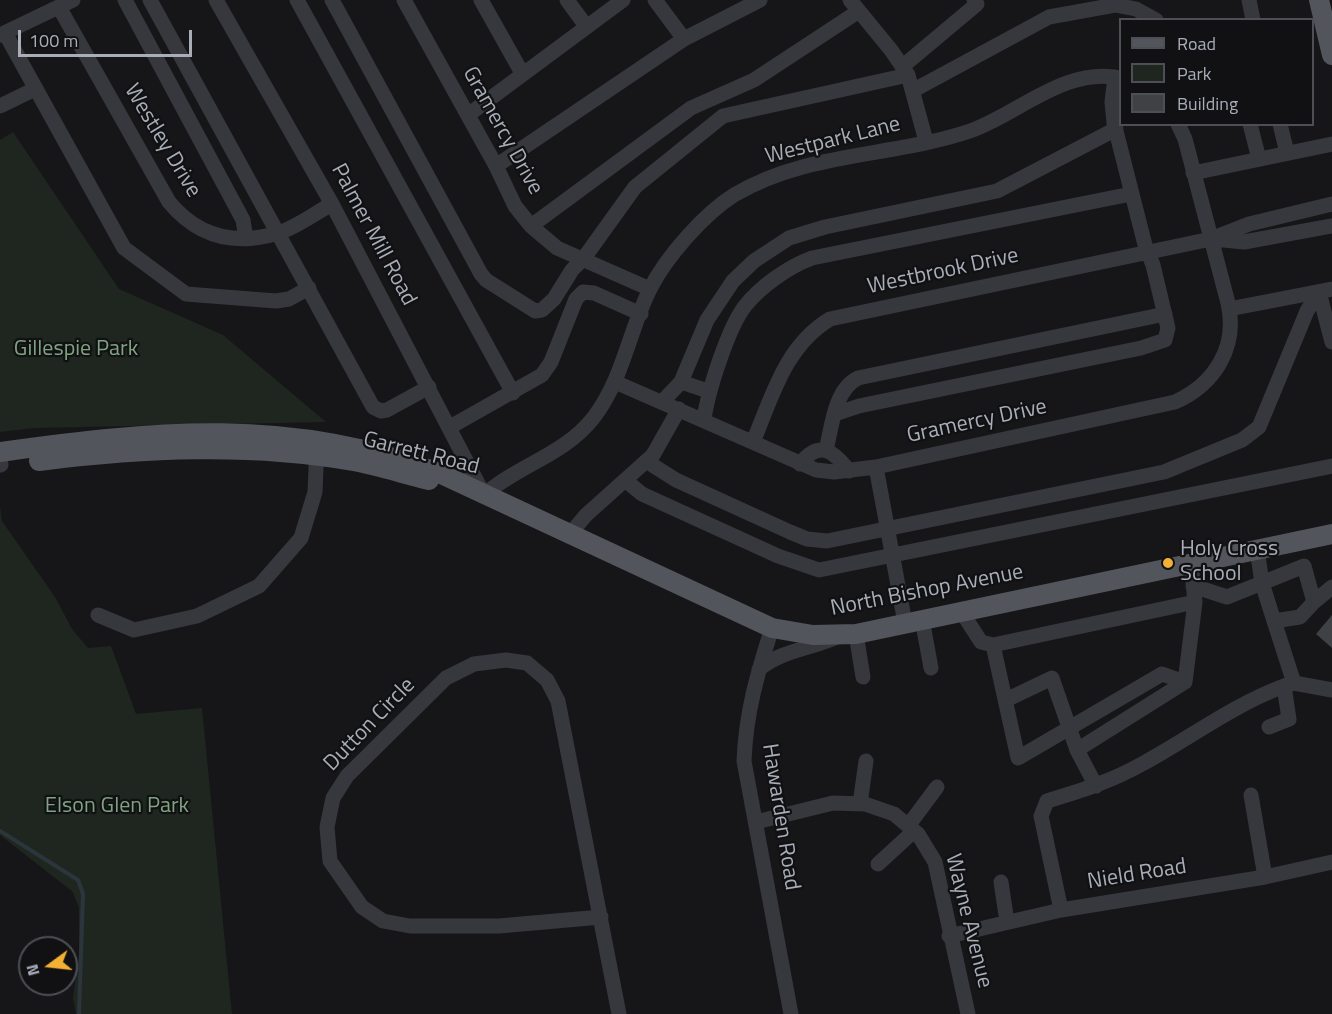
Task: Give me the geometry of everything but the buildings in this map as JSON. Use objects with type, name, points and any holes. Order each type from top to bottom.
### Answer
[{"type":"main road","points":[[1319,0],[1332,53]]},
{"type":"main road","name":"Garrett Road","points":[[0,461],[165,433],[242,434],[398,458],[439,473],[483,495]]},
{"type":"main road","name":"North Bishop Avenue","points":[[483,495],[772,628],[813,636],[850,634],[1332,534]]},
{"type":"street","points":[[125,0],[243,220],[246,239]]},
{"type":"street","points":[[150,0],[376,410],[387,410],[429,387]]},
{"type":"street","name":"Palmer Mill Road","points":[[216,0],[332,204],[450,427],[483,495]]},
{"type":"street","points":[[297,0],[513,393]]},
{"type":"street","points":[[332,0],[472,259],[486,280],[535,311],[542,310],[554,299],[572,270],[642,180],[723,116],[908,77],[1048,17],[1115,5],[1136,9],[1152,18]]},
{"type":"street","name":"Gramercy Drive","points":[[404,0],[496,166],[515,206],[531,226],[556,248],[650,289]]},
{"type":"street","points":[[481,0],[522,73]]},
{"type":"street","points":[[567,0],[586,27]]},
{"type":"street","points":[[468,115],[623,0]]},
{"type":"street","points":[[655,0],[684,39]]},
{"type":"street","points":[[496,166],[684,39],[760,0]]},
{"type":"street","points":[[1249,0],[1254,18]]},
{"type":"street","points":[[908,77],[978,1]]},
{"type":"street","points":[[66,4],[2,34],[124,248],[175,288],[199,296],[276,301],[289,299],[309,288]]},
{"type":"street","name":"Westley Drive","points":[[66,4],[169,202],[183,219],[215,235],[246,239],[279,233],[332,204]]},
{"type":"street","points":[[531,226],[691,108],[775,68],[854,6],[908,77],[926,141]]},
{"type":"street","name":"Westpark Lane","points":[[483,495],[519,470],[571,441],[595,416],[615,382],[650,289],[690,234],[733,196],[796,169],[972,130],[1071,81],[1101,76],[1118,78]]},
{"type":"street","points":[[835,414],[859,406],[1159,344],[1168,334],[1165,314],[1131,194],[1116,129],[1112,102],[1118,78]]},
{"type":"street","points":[[0,106],[35,89]]},
{"type":"street","points":[[1179,126],[1211,239]]},
{"type":"street","points":[[1250,126],[1258,159]]},
{"type":"street","points":[[1280,126],[1287,153]]},
{"type":"street","points":[[662,402],[681,382],[707,320],[733,281],[754,261],[789,238],[825,227],[997,191],[1116,129]]},
{"type":"street","points":[[1193,173],[1332,144]]},
{"type":"street","points":[[704,419],[708,391],[744,307],[789,269],[805,261],[1131,194]]},
{"type":"street","name":"Westbrook Drive","points":[[753,442],[787,362],[808,333],[830,319],[1211,239],[1250,224],[1332,204]]},
{"type":"street","name":"Westbrook Drive","points":[[1211,239],[1244,242],[1332,226]]},
{"type":"street","name":"Gramercy Drive","points":[[615,382],[704,419],[816,470],[849,471],[876,467],[1175,402],[1206,382],[1221,363],[1228,342],[1229,309],[1211,239]]},
{"type":"street","points":[[1229,309],[1325,291]]},
{"type":"street","points":[[1325,291],[1332,342]]},
{"type":"street","points":[[646,461],[676,480],[807,538],[836,540],[1164,472],[1242,440],[1259,427],[1307,311],[1325,291]]},
{"type":"street","points":[[450,427],[542,375],[551,362],[576,299],[583,292],[594,293],[641,314]]},
{"type":"street","points":[[826,450],[835,414],[846,387],[858,378],[1165,314]]},
{"type":"street","points":[[681,382],[708,391]]},
{"type":"street","points":[[570,534],[646,461],[663,441],[679,409]]},
{"type":"street","points":[[98,615],[134,630],[197,616],[259,586],[301,538],[315,492],[317,447]]},
{"type":"street","points":[[800,464],[814,451],[826,450],[849,471]]},
{"type":"street","points":[[625,480],[642,494],[809,568],[829,569],[1332,466]]},
{"type":"street","points":[[876,467],[892,555],[931,668]]},
{"type":"street","points":[[1257,549],[1262,583],[1289,684],[1289,718],[1269,727]]},
{"type":"street","points":[[1185,682],[1195,602],[1191,563]]},
{"type":"street","points":[[1193,586],[1227,597],[1304,566],[1314,602]]},
{"type":"street","points":[[1274,621],[1300,617],[1332,587]]},
{"type":"street","points":[[961,611],[981,642],[993,645],[1195,602]]},
{"type":"street","name":"Hawarden Road","points":[[772,628],[746,722],[744,761],[792,1014]]},
{"type":"street","points":[[759,669],[774,657],[818,646],[850,634],[863,677]]},
{"type":"street","points":[[993,645],[1018,758],[1162,674],[1185,682]]},
{"type":"street","name":"Dutton Circle","points":[[601,917],[499,926],[410,926],[383,921],[362,907],[330,861],[327,826],[333,798],[347,776],[446,678],[474,664],[506,660],[527,663],[546,680],[558,701],[601,917],[619,1014]]},
{"type":"street","points":[[1006,700],[1052,678],[1077,750],[1096,786]]},
{"type":"street","points":[[1077,750],[1185,682]]},
{"type":"street","points":[[1145,684],[1155,701]]},
{"type":"street","points":[[1061,910],[1041,816],[1047,801],[1096,786],[1141,765],[1258,695],[1289,684],[1332,690]]},
{"type":"street","points":[[860,804],[866,761]]},
{"type":"street","points":[[878,864],[911,828],[937,788]]},
{"type":"street","points":[[1251,795],[1265,876]]},
{"type":"street","name":"Wayne Avenue","points":[[756,822],[833,803],[860,804],[894,814],[911,828],[935,862],[949,936],[968,1014]]},
{"type":"street","name":"Nield Road","points":[[949,936],[1061,910],[1265,876],[1332,862]]},
{"type":"street","points":[[1001,882],[1007,922]]},
{"type":"green space","name":"Gillespie Park","points":[[13,132],[119,289],[223,335],[326,422],[34,428],[0,432],[0,140]]},
{"type":"green space","name":"Elson Glen Park","points":[[0,507],[2,521],[55,597],[72,629],[88,648],[111,646],[136,714],[202,708],[232,1014],[76,1014],[73,998],[78,996],[79,908],[73,892],[0,835]]},
{"type":"waterway","points":[[0,831],[78,880],[83,894],[79,1014]]},
{"type":"place","name":"Holy Cross School","points":[[1168,563]]}]
